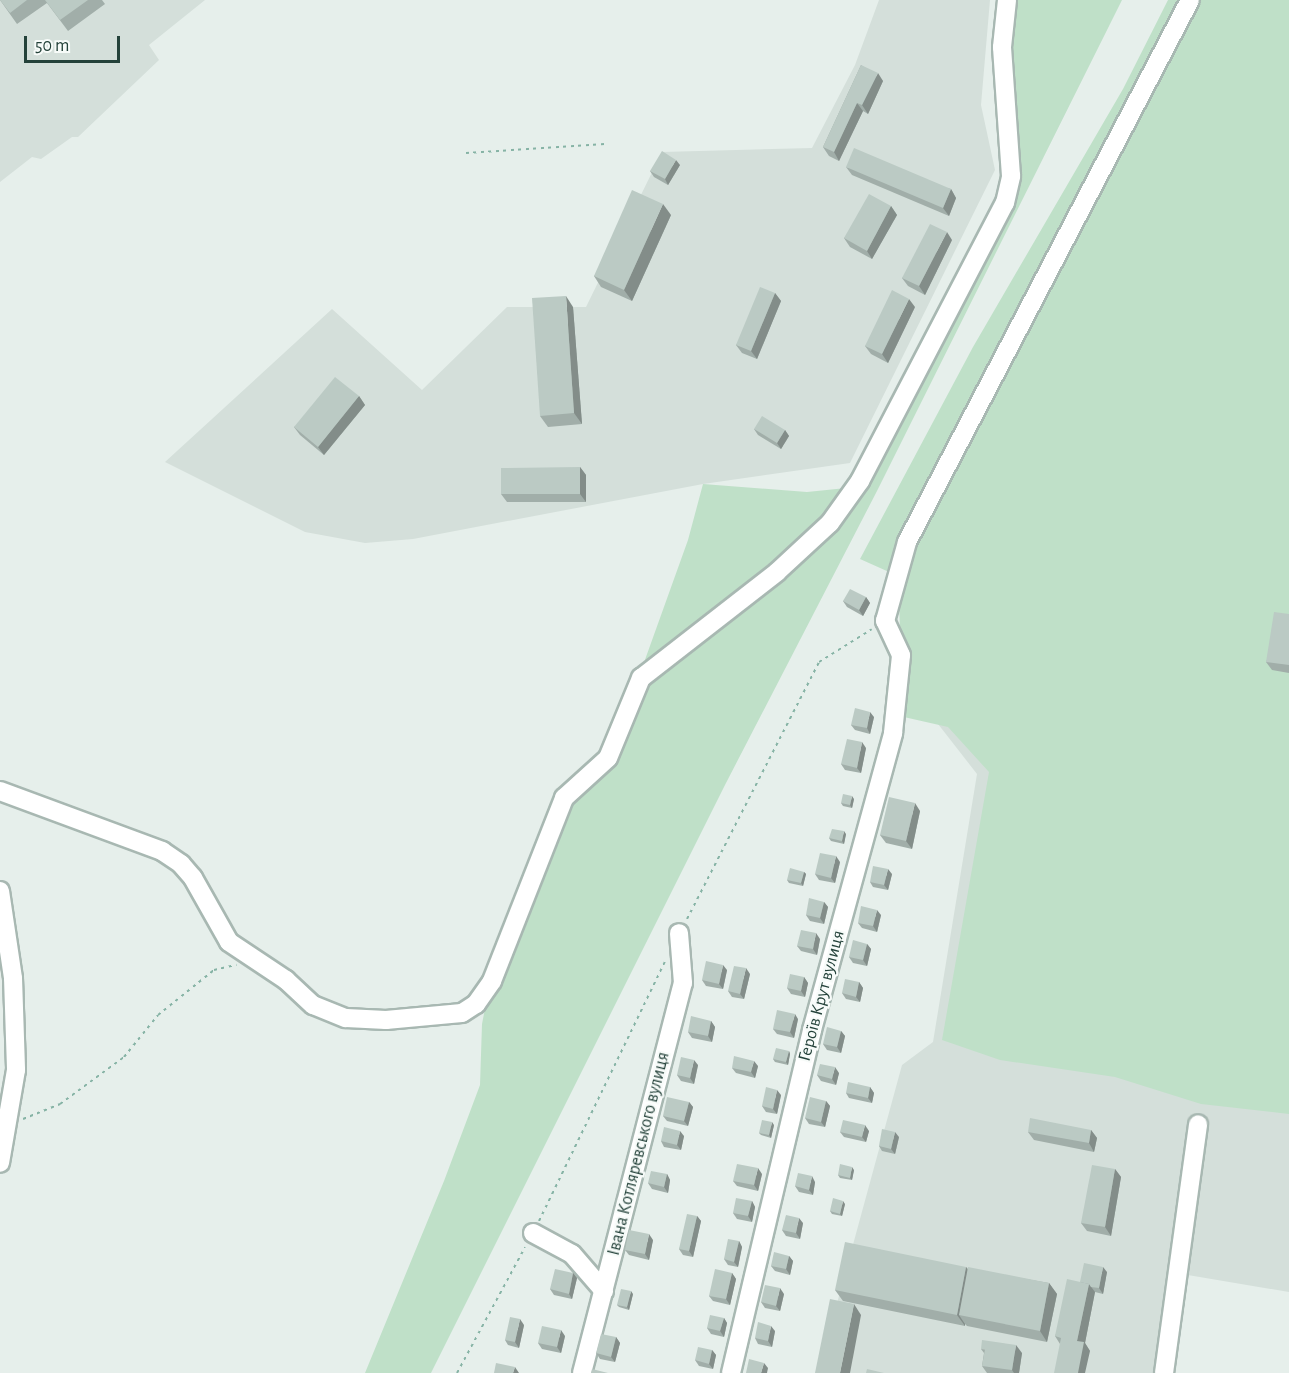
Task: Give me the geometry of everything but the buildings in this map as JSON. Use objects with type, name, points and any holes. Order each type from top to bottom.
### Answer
[{"type":"street","points":[[0,792],[162,851],[181,864],[193,878],[229,942],[286,980],[313,1005],[346,1018],[386,1020],[462,1013],[476,1004],[492,981],[564,798],[608,758],[641,678],[777,572],[830,523],[860,481],[1005,203],[1011,176],[1002,47],[1007,0]]},
{"type":"street","points":[[885,621],[907,542],[1190,0]]},
{"type":"street","name":"Героїв Крут вулиця","points":[[731,1373],[812,1030],[893,733],[901,655],[885,621]]},
{"type":"street","points":[[0,891],[12,978],[16,1043],[16,1070],[0,1163]]},
{"type":"street","name":"Івана Котляревського вулиця","points":[[582,1373],[683,983],[679,933]]},
{"type":"street","points":[[1164,1373],[1198,1124]]},
{"type":"street","points":[[533,1233],[572,1254],[604,1291]]},
{"type":"path","points":[[466,153],[605,144]]},
{"type":"path","points":[[679,933],[819,662],[885,621]]},
{"type":"path","points":[[457,1373],[533,1233],[669,955]]},
{"type":"path","points":[[6,1126],[60,1104],[124,1057],[158,1015],[214,970],[256,961]]},
{"type":"shaded area","points":[[0,0],[205,0],[149,45],[159,60],[78,137],[72,137],[41,159],[32,157],[0,182]]},
{"type":"shaded area","points":[[879,0],[990,0],[981,105],[995,170],[850,463],[703,484],[413,539],[365,543],[305,532],[165,462],[332,309],[422,390],[507,307],[586,307],[662,152],[812,148],[855,65]]},
{"type":"shaded area","points":[[1289,0],[1289,1292],[1176,1273],[1161,1373],[818,1373],[902,1065],[933,1042],[977,774],[924,706]]},
{"type":"green space","points":[[1008,0],[1122,0],[877,491],[726,783],[431,1373],[365,1373],[444,1181],[480,1085],[482,1024],[488,993],[564,798],[609,760],[688,540],[703,484],[807,492],[856,487],[1005,203]]},
{"type":"green space","points":[[1168,0],[1289,0],[1289,1114],[1201,1104],[1115,1077],[1000,1060],[942,1040],[989,772],[948,727],[895,715],[901,655],[898,576],[860,559],[973,347],[1123,89]]}]
